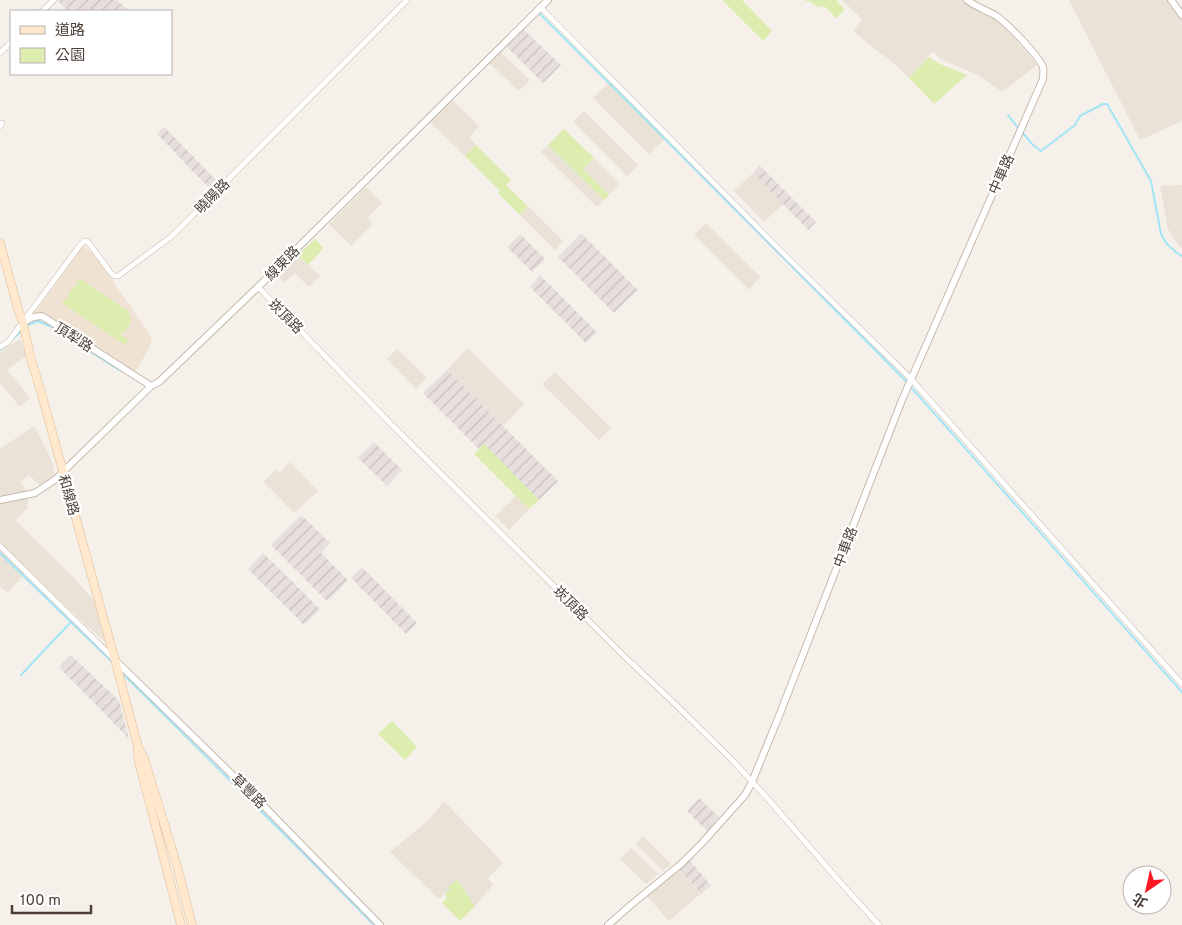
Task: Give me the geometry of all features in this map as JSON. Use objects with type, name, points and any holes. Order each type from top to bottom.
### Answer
[{"type":"main road","name":"和線路","points":[[0,243],[116,660],[138,747],[138,758],[181,925]]},
{"type":"main road","name":"和線路","points":[[138,747],[144,758],[178,869],[192,925]]},
{"type":"street","points":[[43,10],[54,0]]},
{"type":"street","name":"曉陽路","points":[[23,323],[84,241],[88,242],[110,273],[118,276],[172,236],[407,0]]},
{"type":"street","name":"線東路","points":[[0,500],[35,493],[56,479],[151,386],[159,382],[258,287],[548,0]]},
{"type":"street","name":"中車路","points":[[608,925],[681,864],[744,795],[752,782],[911,379],[1043,79],[1044,69],[1039,60],[1016,34],[994,15],[967,0]]},
{"type":"street","points":[[1171,0],[1182,15]]},
{"type":"street","points":[[540,7],[788,258],[911,379],[1182,684]]},
{"type":"street","points":[[0,53],[10,43]]},
{"type":"street","name":"崁頂路","points":[[258,287],[396,430],[752,782],[879,925]]},
{"type":"street","name":"頂犁路","points":[[23,323],[33,317],[42,316],[151,386]]},
{"type":"street","points":[[0,347],[8,342],[23,323]]},
{"type":"street","points":[[0,546],[116,660]]},
{"type":"street","name":"草豐路","points":[[116,660],[252,793],[380,925]]},
{"type":"shaded area","points":[[117,0],[128,10],[67,10],[58,1]]},
{"type":"shaded area","points":[[842,0],[966,0],[972,8],[993,17],[1037,65],[1002,92],[978,75],[941,59],[933,51],[909,78],[895,64],[853,31],[862,19]]},
{"type":"shaded area","points":[[1069,0],[1169,0],[1182,19],[1182,121],[1140,140]]},
{"type":"shaded area","points":[[523,29],[561,65],[543,83],[506,46]]},
{"type":"shaded area","points":[[500,52],[530,80],[519,91],[489,63]]},
{"type":"shaded area","points":[[610,82],[666,138],[649,154],[593,98]]},
{"type":"shaded area","points":[[452,100],[479,126],[469,137],[476,145],[465,156],[430,122]]},
{"type":"shaded area","points":[[584,111],[638,165],[627,176],[573,122]]},
{"type":"shaded area","points":[[164,127],[219,183],[212,191],[157,134]]},
{"type":"shaded area","points":[[548,145],[604,200],[597,207],[541,152]]},
{"type":"shaded area","points":[[594,158],[620,184],[609,195],[583,169]]},
{"type":"shaded area","points":[[760,166],[816,222],[808,230],[753,173]]},
{"type":"shaded area","points":[[753,173],[783,204],[764,222],[734,191]]},
{"type":"shaded area","points":[[1182,185],[1182,248],[1168,229],[1160,186]]},
{"type":"shaded area","points":[[366,187],[382,203],[367,218],[373,224],[351,246],[329,224]]},
{"type":"shaded area","points":[[528,206],[563,241],[555,250],[520,215]]},
{"type":"shaded area","points":[[706,223],[760,277],[749,290],[694,235]]},
{"type":"shaded area","points":[[581,233],[638,290],[614,313],[558,257]]},
{"type":"shaded area","points":[[520,234],[545,259],[532,272],[507,247]]},
{"type":"shaded area","points":[[83,246],[94,254],[152,338],[149,349],[134,373],[41,314],[34,313]]},
{"type":"shaded area","points":[[298,255],[320,276],[309,287],[295,273],[284,283],[278,276]]},
{"type":"shaded area","points":[[540,275],[597,332],[586,343],[530,287]]},
{"type":"shaded area","points":[[20,339],[26,356],[7,370],[30,398],[20,407],[0,383],[0,352]]},
{"type":"shaded area","points":[[468,348],[524,404],[503,426],[447,370]]},
{"type":"shaded area","points":[[397,349],[427,378],[416,389],[387,359]]},
{"type":"shaded area","points":[[447,370],[558,481],[539,500],[484,445],[479,449],[423,393]]},
{"type":"shaded area","points":[[555,372],[611,428],[599,440],[542,384]]},
{"type":"shaded area","points":[[34,426],[52,461],[55,478],[42,487],[29,475],[20,482],[27,491],[28,508],[15,520],[75,579],[94,601],[105,642],[57,598],[29,569],[8,592],[0,587],[0,449]]},
{"type":"shaded area","points":[[374,442],[402,470],[387,486],[358,458]]},
{"type":"shaded area","points":[[290,462],[318,491],[294,513],[264,482],[276,469],[280,473]]},
{"type":"shaded area","points":[[516,496],[529,509],[509,530],[495,516]]},
{"type":"shaded area","points":[[301,515],[330,543],[321,553],[348,580],[327,601],[271,545]]},
{"type":"shaded area","points":[[263,553],[320,609],[304,625],[248,569]]},
{"type":"shaded area","points":[[362,567],[417,623],[406,634],[351,578]]},
{"type":"shaded area","points":[[71,655],[119,701],[129,739],[59,667]]},
{"type":"shaded area","points":[[699,798],[719,817],[707,831],[687,811]]},
{"type":"shaded area","points":[[444,801],[503,863],[488,878],[493,885],[475,906],[457,880],[449,886],[450,889],[439,899],[390,852],[429,820]]},
{"type":"shaded area","points":[[643,836],[671,864],[663,871],[636,844]]},
{"type":"shaded area","points":[[631,848],[658,874],[646,884],[620,859]]},
{"type":"shaded area","points":[[689,859],[711,886],[701,894],[679,869]]},
{"type":"shaded area","points":[[679,869],[700,894],[669,921],[647,896]]},
{"type":"green space","points":[[722,0],[742,0],[772,31],[763,41]]},
{"type":"green space","points":[[803,0],[836,0],[845,10],[836,18],[824,6],[817,7],[811,2]]},
{"type":"green space","points":[[929,57],[938,63],[967,75],[934,104],[909,78]]},
{"type":"green space","points":[[564,129],[594,158],[583,169],[609,195],[604,200],[548,145]]},
{"type":"green space","points":[[476,145],[511,180],[506,185],[528,206],[520,215],[498,193],[500,191],[465,156]]},
{"type":"green space","points":[[315,239],[324,248],[308,265],[298,255]]},
{"type":"green space","points":[[79,278],[128,311],[130,325],[120,334],[128,340],[125,345],[62,303],[65,299],[68,300],[71,290],[79,284],[76,282]]},
{"type":"green space","points":[[484,444],[539,500],[529,509],[474,454]]},
{"type":"green space","points":[[392,721],[417,747],[405,760],[378,734]]},
{"type":"green space","points":[[457,880],[475,906],[460,921],[442,903],[447,898],[445,894],[450,889],[448,886]]},
{"type":"waterway","points":[[540,14],[907,382]]},
{"type":"waterway","points":[[1022,132],[1041,151],[1075,125],[1080,116],[1103,104],[1107,104],[1151,181],[1161,234],[1167,244],[1182,256]]},
{"type":"waterway","points":[[1008,115],[1019,129]]},
{"type":"waterway","points":[[26,326],[38,321],[54,328],[119,370]]},
{"type":"waterway","points":[[14,338],[23,329]]},
{"type":"waterway","points":[[0,350],[7,345]]},
{"type":"waterway","points":[[910,386],[1182,692]]},
{"type":"waterway","points":[[0,553],[113,663]]},
{"type":"waterway","points":[[21,675],[71,622]]},
{"type":"waterway","points":[[121,672],[374,925]]}]
